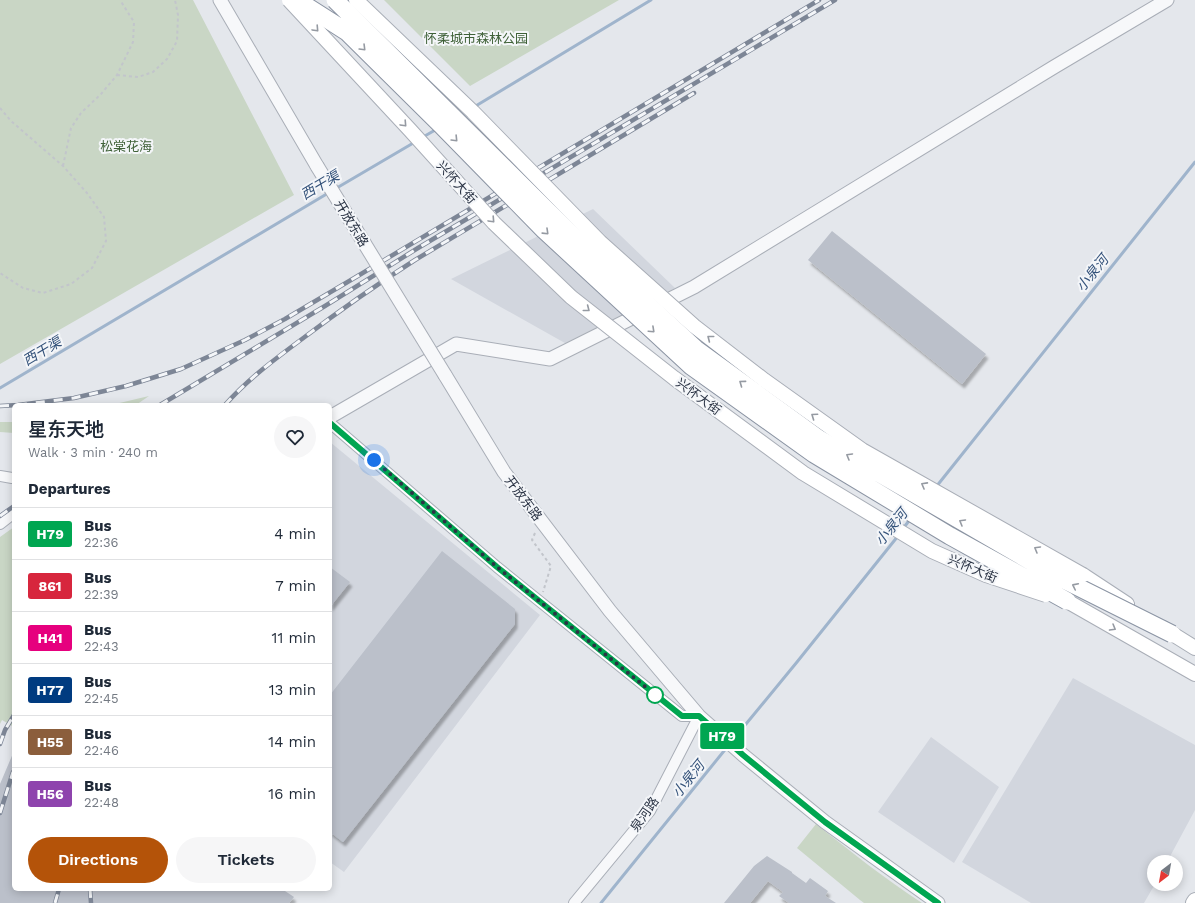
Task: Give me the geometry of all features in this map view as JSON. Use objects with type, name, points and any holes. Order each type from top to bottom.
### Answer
[{"type":"highway","points":[[298,0],[347,32],[544,230],[691,366],[814,454],[950,536],[1067,601]]},
{"type":"highway","points":[[335,0],[568,231],[696,349],[818,438],[1056,576],[1172,634]]},
{"type":"main road","name":"兴怀大街","points":[[289,0],[494,223],[571,297],[668,373],[803,473],[932,551],[986,575],[1067,601],[1195,674]]},
{"type":"main road","points":[[356,0],[473,112],[600,242],[694,326],[764,380],[862,450],[1083,575],[1195,648]]},
{"type":"street","name":"开放东路","points":[[220,0],[317,166],[504,472],[610,611],[699,716],[743,755],[825,822],[938,903]]},
{"type":"street","points":[[332,416],[456,344],[550,359],[694,287],[1054,67],[1167,0]]},
{"type":"street","points":[[332,425],[497,567],[682,716],[699,716]]},
{"type":"street","points":[[0,476],[12,478]]},
{"type":"street","points":[[0,524],[12,515]]},
{"type":"street","name":"泉河路","points":[[574,903],[650,811],[699,716]]},
{"type":"path","points":[[63,166],[71,128],[81,114],[117,75],[133,42],[134,22],[120,0]]},
{"type":"path","points":[[117,75],[138,77],[153,72],[167,60],[177,41],[178,15],[176,0]]},
{"type":"path","points":[[0,108],[11,121],[63,166],[87,193],[104,217],[106,241],[92,268],[71,284],[43,293],[23,288],[0,274]]},
{"type":"path","points":[[540,602],[551,566],[532,540],[541,521]]},
{"type":"shaded area","points":[[593,209],[675,288],[572,347],[451,279]]},
{"type":"shaded area","points":[[332,444],[540,615],[344,872],[332,863]]},
{"type":"shaded area","points":[[1073,678],[1195,745],[1195,810],[1171,855],[1147,855],[1147,891],[1151,891],[1144,903],[1031,903],[962,862]]},
{"type":"shaded area","points":[[931,737],[999,787],[954,863],[878,812]]},
{"type":"green space","name":"松棠花海","points":[[0,0],[193,0],[294,195],[0,364]]},
{"type":"green space","name":"怀柔城市森林公园","points":[[384,0],[619,0],[470,86]]},
{"type":"green space","points":[[149,396],[139,403],[119,403]]},
{"type":"green space","points":[[0,422],[12,422],[12,433],[0,432]]},
{"type":"green space","points":[[12,528],[12,726],[2,720],[0,724],[0,537]]},
{"type":"green space","points":[[816,824],[881,875],[922,903],[864,903],[797,848]]},
{"type":"building","points":[[832,231],[986,354],[962,384],[808,260]]},
{"type":"building","points":[[442,551],[515,609],[515,624],[343,842],[332,834],[332,692]]},
{"type":"building","points":[[332,568],[350,582],[332,604]]},
{"type":"building","points":[[12,756],[12,891],[285,891],[294,897],[289,903],[0,903],[0,784]]},
{"type":"building","points":[[767,856],[806,883],[810,878],[828,891],[825,896],[836,903],[789,903],[779,896],[783,892],[768,881],[750,903],[724,903],[754,866]]},
{"type":"waterway","name":"西干渠","points":[[474,107],[651,0]]},
{"type":"waterway","name":"西干渠","points":[[423,137],[437,129]]},
{"type":"waterway","name":"西干渠","points":[[335,189],[415,142]]},
{"type":"waterway","name":"小泉河","points":[[936,487],[1195,162]]},
{"type":"waterway","name":"西干渠","points":[[0,388],[330,192]]},
{"type":"waterway","name":"小泉河","points":[[902,530],[911,518]]},
{"type":"waterway","name":"小泉河","points":[[732,741],[898,536]]},
{"type":"waterway","name":"小泉河","points":[[601,903],[728,746]]},
{"type":"railway","points":[[34,403],[74,398],[126,386],[181,369],[245,340],[285,319],[356,277],[819,0]]},
{"type":"railway","points":[[163,403],[418,248],[835,0]]},
{"type":"railway","points":[[227,403],[252,378],[272,362],[330,318],[386,279],[415,260],[694,93]]},
{"type":"railway","points":[[0,406],[12,405]]},
{"type":"railway","points":[[0,516],[12,507]]},
{"type":"railway","points":[[0,744],[5,730],[12,718]]},
{"type":"railway","points":[[0,813],[12,775]]},
{"type":"railway","points":[[55,903],[58,891]]},
{"type":"railway","points":[[90,891],[91,903]]},
{"type":"bus line","name":"H79","points":[[332,425],[497,567],[682,716],[699,716],[743,755],[825,822],[938,903]]},
{"type":"route","points":[[374,460],[497,567],[658,697],[655,695]]}]
